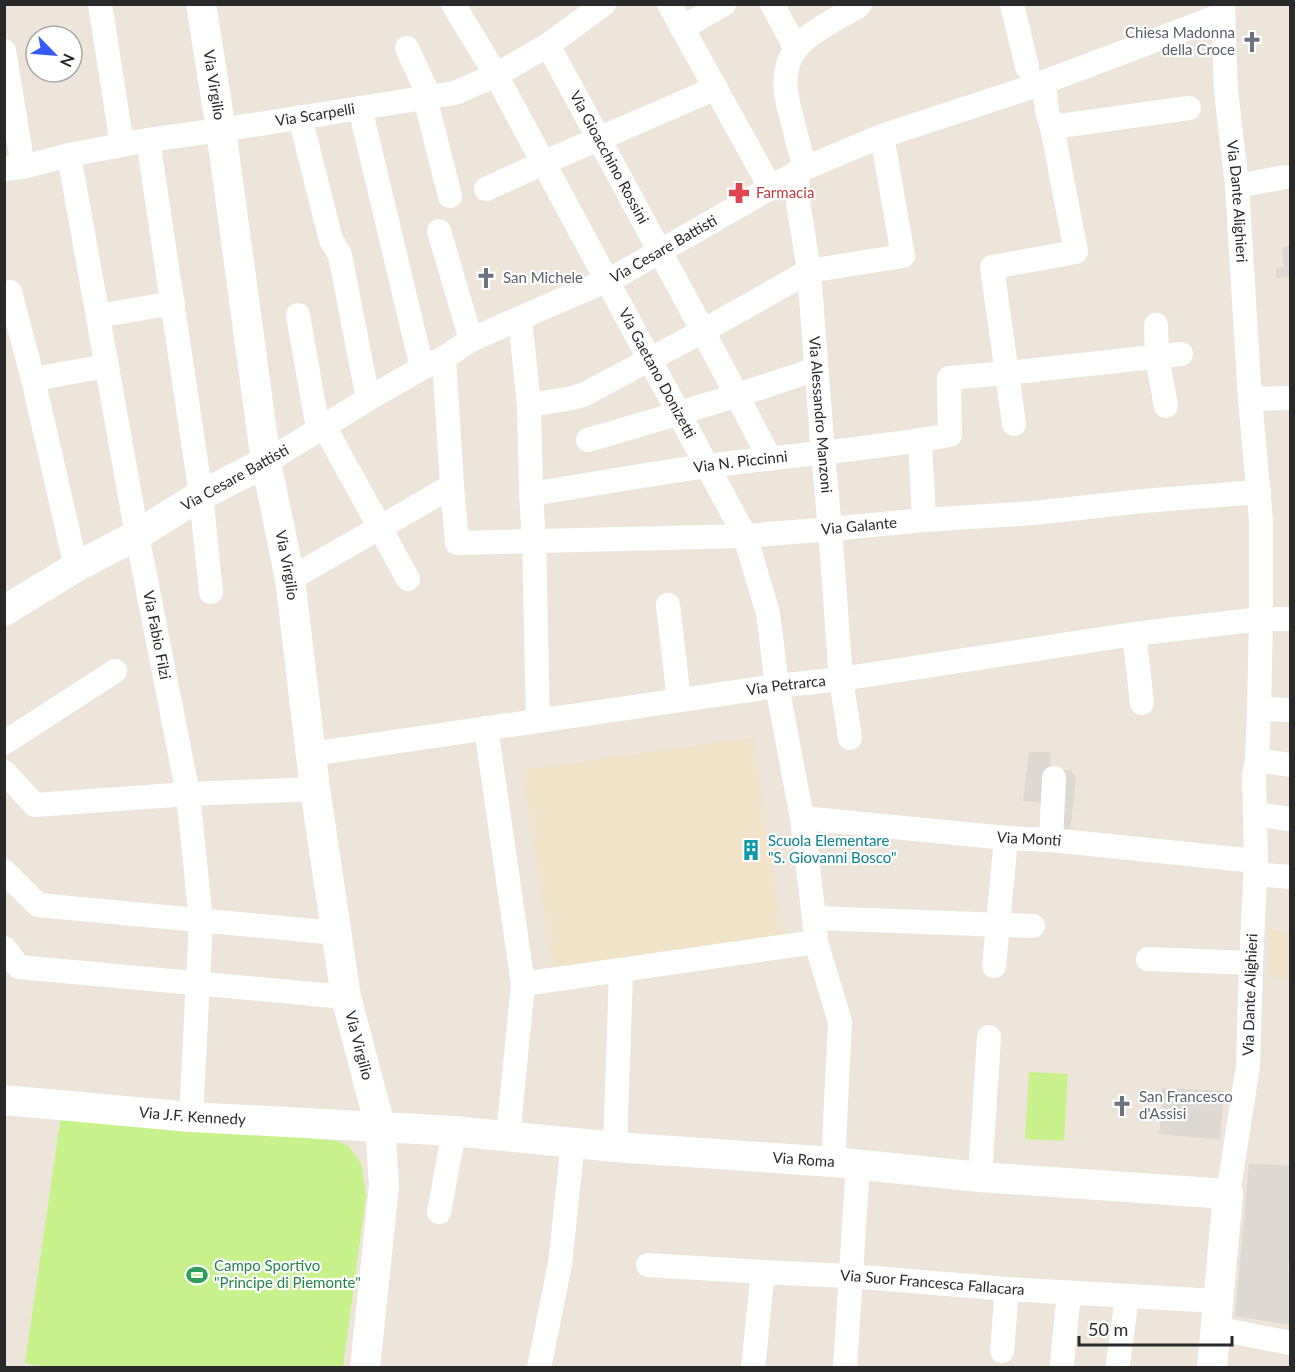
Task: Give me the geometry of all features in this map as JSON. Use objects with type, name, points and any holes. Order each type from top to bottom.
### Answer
[{"type":"street","points":[[100,4],[122,145]]},
{"type":"street","name":"Via Virgilio","points":[[201,4],[221,130],[266,462],[290,579],[315,789],[346,997],[380,1126],[384,1186],[365,1368]]},
{"type":"street","name":"Via Gaetano Donizetti","points":[[453,4],[496,75],[745,536],[768,613],[777,686],[802,818],[816,942],[840,1022],[850,1276],[845,1368]]},
{"type":"street","points":[[669,4],[771,186],[798,202]]},
{"type":"street","points":[[682,28],[724,4]]},
{"type":"street","points":[[772,4],[796,49],[817,31],[860,4]]},
{"type":"street","points":[[1012,4],[1033,79],[1052,127],[1076,252],[992,267],[1014,424]]},
{"type":"street","name":"Via Scarpelli","points":[[14,168],[148,140],[455,93],[496,75],[548,45],[593,8]]},
{"type":"street","name":"Via Cesare Battisti","points":[[4,611],[75,567],[137,534],[201,495],[266,462],[368,399],[444,358],[471,340],[607,281],[801,170],[882,136],[1223,10]]},
{"type":"street","name":"Via Dante Alighieri","points":[[1212,1368],[1228,1194],[1248,1066],[1256,868],[1254,775],[1257,760],[1261,619],[1261,521],[1250,399],[1237,186],[1226,91],[1223,10]]},
{"type":"street","name":"Via Gioacchino Rossini","points":[[548,45],[770,459]]},
{"type":"street","points":[[406,48],[427,97],[450,196]]},
{"type":"street","name":"Via Alessandro Manzoni","points":[[796,49],[787,65],[785,81],[787,105],[801,170],[798,202],[809,271],[841,679],[850,738]]},
{"type":"street","points":[[4,51],[14,168]]},
{"type":"street","points":[[486,189],[716,88]]},
{"type":"street","points":[[360,108],[422,368]]},
{"type":"street","points":[[1052,127],[1189,108]]},
{"type":"street","points":[[300,117],[331,240],[340,255],[368,399]]},
{"type":"street","points":[[529,405],[585,394],[809,271],[903,256],[882,136]]},
{"type":"street","points":[[148,140],[201,495],[212,592]]},
{"type":"street","name":"Via Fabio Filzi","points":[[69,155],[137,534],[188,794],[201,921],[191,1117]]},
{"type":"street","points":[[1237,186],[1285,177]]},
{"type":"street","points":[[439,231],[471,340]]},
{"type":"street","points":[[10,292],[33,379],[75,567]]},
{"type":"street","points":[[98,316],[173,303]]},
{"type":"street","points":[[298,315],[316,418],[324,426],[408,579]]},
{"type":"street","points":[[520,318],[529,405],[538,721]]},
{"type":"street","points":[[1156,325],[1158,357],[1166,406]]},
{"type":"street","points":[[1007,373],[1181,354]]},
{"type":"street","points":[[290,579],[452,486],[444,358]]},
{"type":"street","points":[[33,379],[107,366]]},
{"type":"street","points":[[588,440],[737,396],[816,369]]},
{"type":"street","name":"Via N. Piccinni","points":[[531,494],[707,466],[823,454],[950,435],[949,378],[1007,373]]},
{"type":"street","points":[[1250,399],[1290,398]]},
{"type":"street","points":[[920,440],[924,520]]},
{"type":"street","name":"Via Galante","points":[[452,486],[457,543],[745,536],[1259,492]]},
{"type":"street","points":[[668,605],[679,700]]},
{"type":"street","name":"Via Petrarca","points":[[311,754],[777,686],[841,679],[1134,634],[1261,619],[1290,618]]},
{"type":"street","points":[[1134,634],[1142,703]]},
{"type":"street","points":[[4,743],[115,671]]},
{"type":"street","points":[[1259,709],[1290,710]]},
{"type":"street","points":[[486,728],[523,984],[508,1136]]},
{"type":"street","points":[[1257,760],[1290,765]]},
{"type":"street","points":[[4,772],[35,805],[188,794],[315,789]]},
{"type":"street","points":[[1052,840],[1054,778]]},
{"type":"street","points":[[1255,814],[1290,819]]},
{"type":"street","name":"Via Monti","points":[[802,818],[1006,838],[1052,840],[1256,868],[1290,877]]},
{"type":"street","points":[[994,966],[1006,838]]},
{"type":"street","points":[[4,871],[38,905],[336,933]]},
{"type":"street","points":[[814,918],[1033,926]]},
{"type":"street","points":[[523,984],[816,942]]},
{"type":"street","points":[[12,958],[198,984],[346,997]]},
{"type":"street","points":[[1148,959],[1251,963]]},
{"type":"street","points":[[615,1147],[621,970]]},
{"type":"street","points":[[980,1178],[989,1038]]},
{"type":"street","name":"Via J.F. Kennedy","points":[[10,1095],[191,1117],[380,1126]]},
{"type":"street","name":"Via Roma","points":[[380,1126],[615,1147],[846,1163],[980,1178],[1228,1194]]},
{"type":"street","points":[[439,1212],[454,1131]]},
{"type":"street","points":[[539,1368],[560,1264],[573,1142]]},
{"type":"street","name":"Via Suor Francesca Fallacara","points":[[648,1265],[850,1276],[1127,1297],[1216,1315],[1290,1343]]},
{"type":"street","points":[[753,1368],[763,1272]]},
{"type":"street","points":[[1002,1351],[1007,1289]]},
{"type":"street","points":[[1062,1362],[1069,1293]]},
{"type":"street","points":[[1118,1364],[1127,1297]]},
{"type":"shaded area","points":[[1290,246],[1290,277],[1276,278],[1276,268],[1284,267],[1282,247]]},
{"type":"shaded area","points":[[753,737],[782,935],[553,967],[523,770]]},
{"type":"shaded area","points":[[1029,752],[1050,752],[1051,770],[1071,770],[1075,777],[1070,832],[1051,829],[1041,803],[1023,801]]},
{"type":"shaded area","points":[[1269,928],[1290,933],[1290,983],[1269,975]]},
{"type":"shaded area","points":[[1162,1088],[1224,1091],[1220,1140],[1159,1134]]},
{"type":"shaded area","points":[[1249,1164],[1290,1165],[1290,1263],[1288,1263],[1290,1325],[1235,1316]]},
{"type":"green space","points":[[1029,1072],[1068,1074],[1064,1141],[1025,1139]]},
{"type":"green space","name":"Campo Sportivo \"Principe di Piemonte\"","points":[[61,1115],[338,1141],[348,1146],[361,1163],[366,1196],[343,1367],[50,1368],[25,1363]]},
{"type":"place","name":"Chiesa Madonna della Croce","points":[[1252,42]]},
{"type":"place","name":"Farmacia","points":[[739,193]]},
{"type":"place","name":"San Michele","points":[[486,278]]},
{"type":"place","name":"Scuola Elementare \"S. Giovanni Bosco\"","points":[[751,850]]},
{"type":"place","name":"San Francesco d'Assisi","points":[[1122,1106]]},
{"type":"place","name":"Campo Sportivo \"Principe di Piemonte\"","points":[[197,1275]]}]
